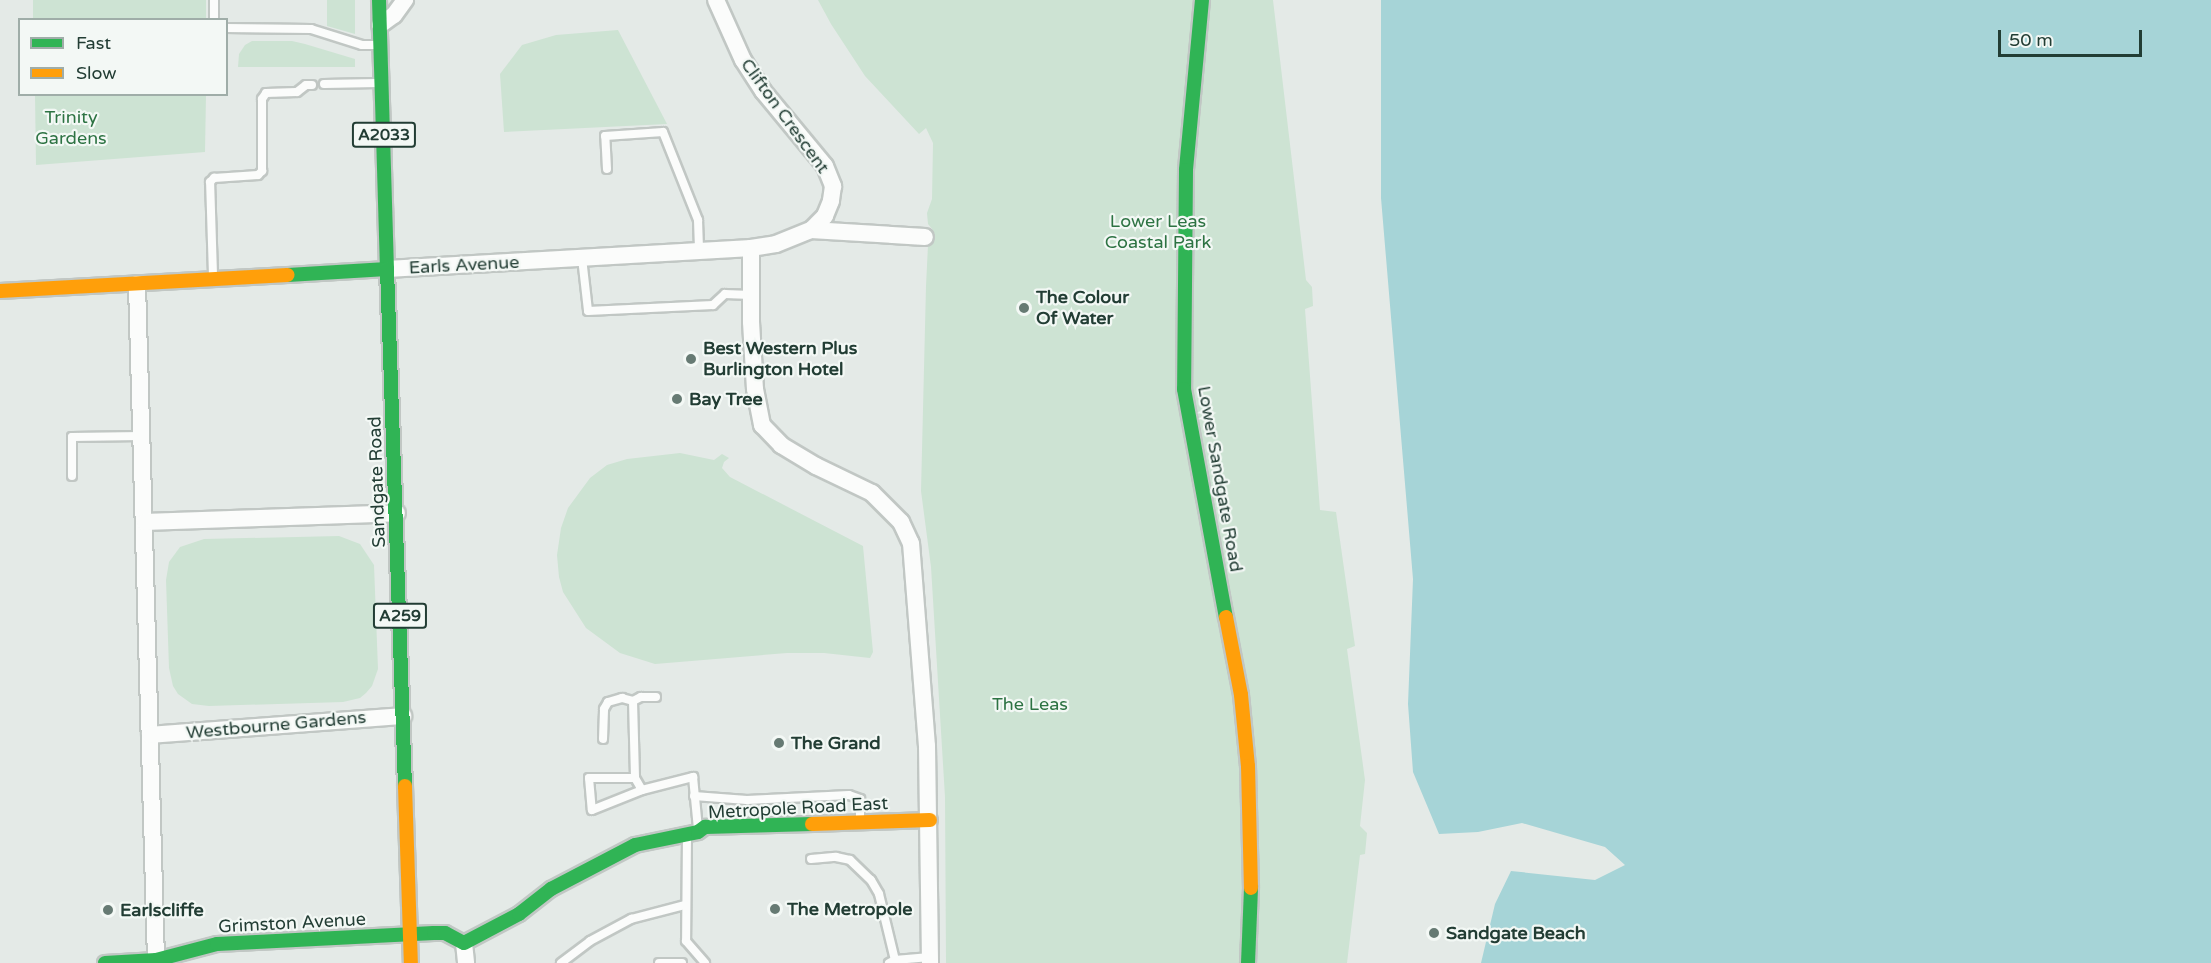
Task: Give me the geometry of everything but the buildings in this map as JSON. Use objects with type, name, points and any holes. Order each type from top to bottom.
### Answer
[{"type":"main road","name":"Sandgate Road","points":[[380,0],[411,963]]},
{"type":"main road","name":"Lower Sandgate Road","points":[[1202,0],[1191,97],[1186,170],[1184,389],[1241,695],[1248,766],[1251,893],[1248,963]]},
{"type":"main road","name":"Earls Avenue","points":[[0,291],[387,269]]},
{"type":"main road","name":"Metropole Road East","points":[[464,943],[519,914],[551,889],[635,845],[705,827],[860,820],[930,820]]},
{"type":"main road","points":[[410,934],[445,933],[464,943]]},
{"type":"main road","name":"Grimston Avenue","points":[[105,963],[156,960],[217,944],[410,934]]},
{"type":"street","points":[[380,25],[394,15],[405,0]]},
{"type":"street","name":"Clifton Crescent","points":[[716,0],[743,60],[763,91],[825,166],[832,186],[831,201],[825,216],[811,230]]},
{"type":"street","name":"Earls Avenue","points":[[387,269],[752,248],[776,244],[811,230],[925,237]]},
{"type":"street","points":[[752,248],[751,295],[755,389],[762,424],[781,445],[816,466],[872,493],[901,522],[911,543],[927,735],[930,820],[930,960]]},
{"type":"street","points":[[137,284],[156,960]]},
{"type":"street","points":[[145,522],[397,513]]},
{"type":"street","name":"Westbourne Gardens","points":[[150,735],[403,716]]},
{"type":"street","points":[[464,943],[467,963]]},
{"type":"lane","points":[[214,0],[214,18]]},
{"type":"lane","points":[[228,28],[311,29],[362,45],[381,45]]},
{"type":"lane","points":[[324,84],[382,83]]},
{"type":"lane","points":[[213,279],[210,182],[214,178],[258,175],[262,171],[262,99],[266,93],[297,92],[306,85],[312,85]]},
{"type":"lane","points":[[607,169],[605,136],[663,132],[698,220],[699,251]]},
{"type":"lane","points":[[582,258],[583,288],[588,311],[713,305],[725,294],[751,295]]},
{"type":"lane","points":[[72,476],[72,437],[141,436]]},
{"type":"lane","points":[[603,739],[604,709],[608,702],[622,698],[633,701],[641,697],[656,697]]},
{"type":"lane","points":[[633,701],[635,778],[642,790]]},
{"type":"lane","points":[[635,778],[589,778],[592,810],[642,790],[693,777],[692,832],[685,905],[686,941],[705,963]]},
{"type":"lane","points":[[694,796],[747,800],[849,795],[860,799],[860,820]]},
{"type":"lane","points":[[811,859],[836,857],[850,860],[871,880],[879,894],[892,961],[930,960]]},
{"type":"lane","points":[[561,963],[590,941],[631,919],[685,905]]},
{"type":"lane","points":[[658,963],[681,963]]},
{"type":"green space","points":[[33,0],[206,0],[206,18],[33,18]]},
{"type":"green space","points":[[327,0],[355,0],[355,34],[327,26]]},
{"type":"green space","name":"Lower Leas Coastal Park","points":[[818,0],[1273,0],[1306,280],[1312,287],[1313,306],[1305,309],[1320,510],[1336,512],[1355,646],[1347,649],[1365,780],[1360,826],[1367,833],[1365,854],[1360,855],[1347,963],[946,963],[945,797],[931,567],[921,491],[928,245],[934,242],[933,230],[928,224],[927,213],[932,199],[933,143],[926,128],[919,134],[865,76]]},
{"type":"green space","points":[[618,30],[667,124],[504,132],[500,74],[522,45],[556,35]]},
{"type":"green space","points":[[252,41],[292,41],[305,44],[355,59],[355,67],[238,67],[239,54],[245,45]]},
{"type":"green space","name":"Trinity Gardens","points":[[35,96],[206,96],[205,152],[36,165]]},
{"type":"green space","points":[[680,453],[714,460],[722,454],[729,458],[724,462],[722,468],[730,477],[863,546],[873,652],[870,658],[824,653],[787,653],[655,664],[620,653],[586,628],[563,592],[559,577],[557,555],[561,528],[568,508],[590,478],[607,465],[627,459]]},
{"type":"green space","points":[[339,536],[360,544],[374,565],[378,669],[372,686],[366,693],[360,698],[343,702],[209,706],[192,704],[178,694],[173,686],[169,668],[166,580],[169,562],[180,547],[204,539]]},
{"type":"water","points":[[1381,0],[2211,0],[2211,963],[1481,963],[1495,904],[1511,871],[1595,880],[1625,865],[1605,847],[1522,823],[1478,832],[1439,834],[1413,772],[1408,704],[1413,579],[1381,198]]},
{"type":"traffic: fast","points":[[379,0],[387,269]]},
{"type":"traffic: fast","points":[[1202,0],[1186,170],[1184,389],[1226,617]]},
{"type":"traffic: fast","points":[[288,275],[387,269],[405,786]]},
{"type":"traffic: fast","points":[[105,963],[156,960],[217,944],[434,933],[445,933],[464,943],[519,914],[551,889],[635,845],[698,832],[705,827],[812,824]]},
{"type":"traffic: fast","points":[[1248,963],[1251,888]]},
{"type":"traffic: slow","points":[[0,291],[288,275]]},
{"type":"traffic: slow","points":[[1226,617],[1241,695],[1248,766],[1251,888]]},
{"type":"traffic: slow","points":[[405,786],[411,963]]},
{"type":"traffic: slow","points":[[812,824],[930,820]]},
{"type":"place","name":"The Colour Of Water","points":[[1024,308]]},
{"type":"place","name":"Best Western Plus Burlington Hotel","points":[[691,359]]},
{"type":"place","name":"Bay Tree","points":[[677,399]]},
{"type":"place","name":"The Grand","points":[[779,743]]},
{"type":"place","name":"The Metropole","points":[[775,909]]},
{"type":"place","name":"Earlscliffe","points":[[108,910]]},
{"type":"place","name":"Sandgate Beach","points":[[1434,933]]},
{"type":"park label","name":"The Leas","points":[[1030,704]]}]
